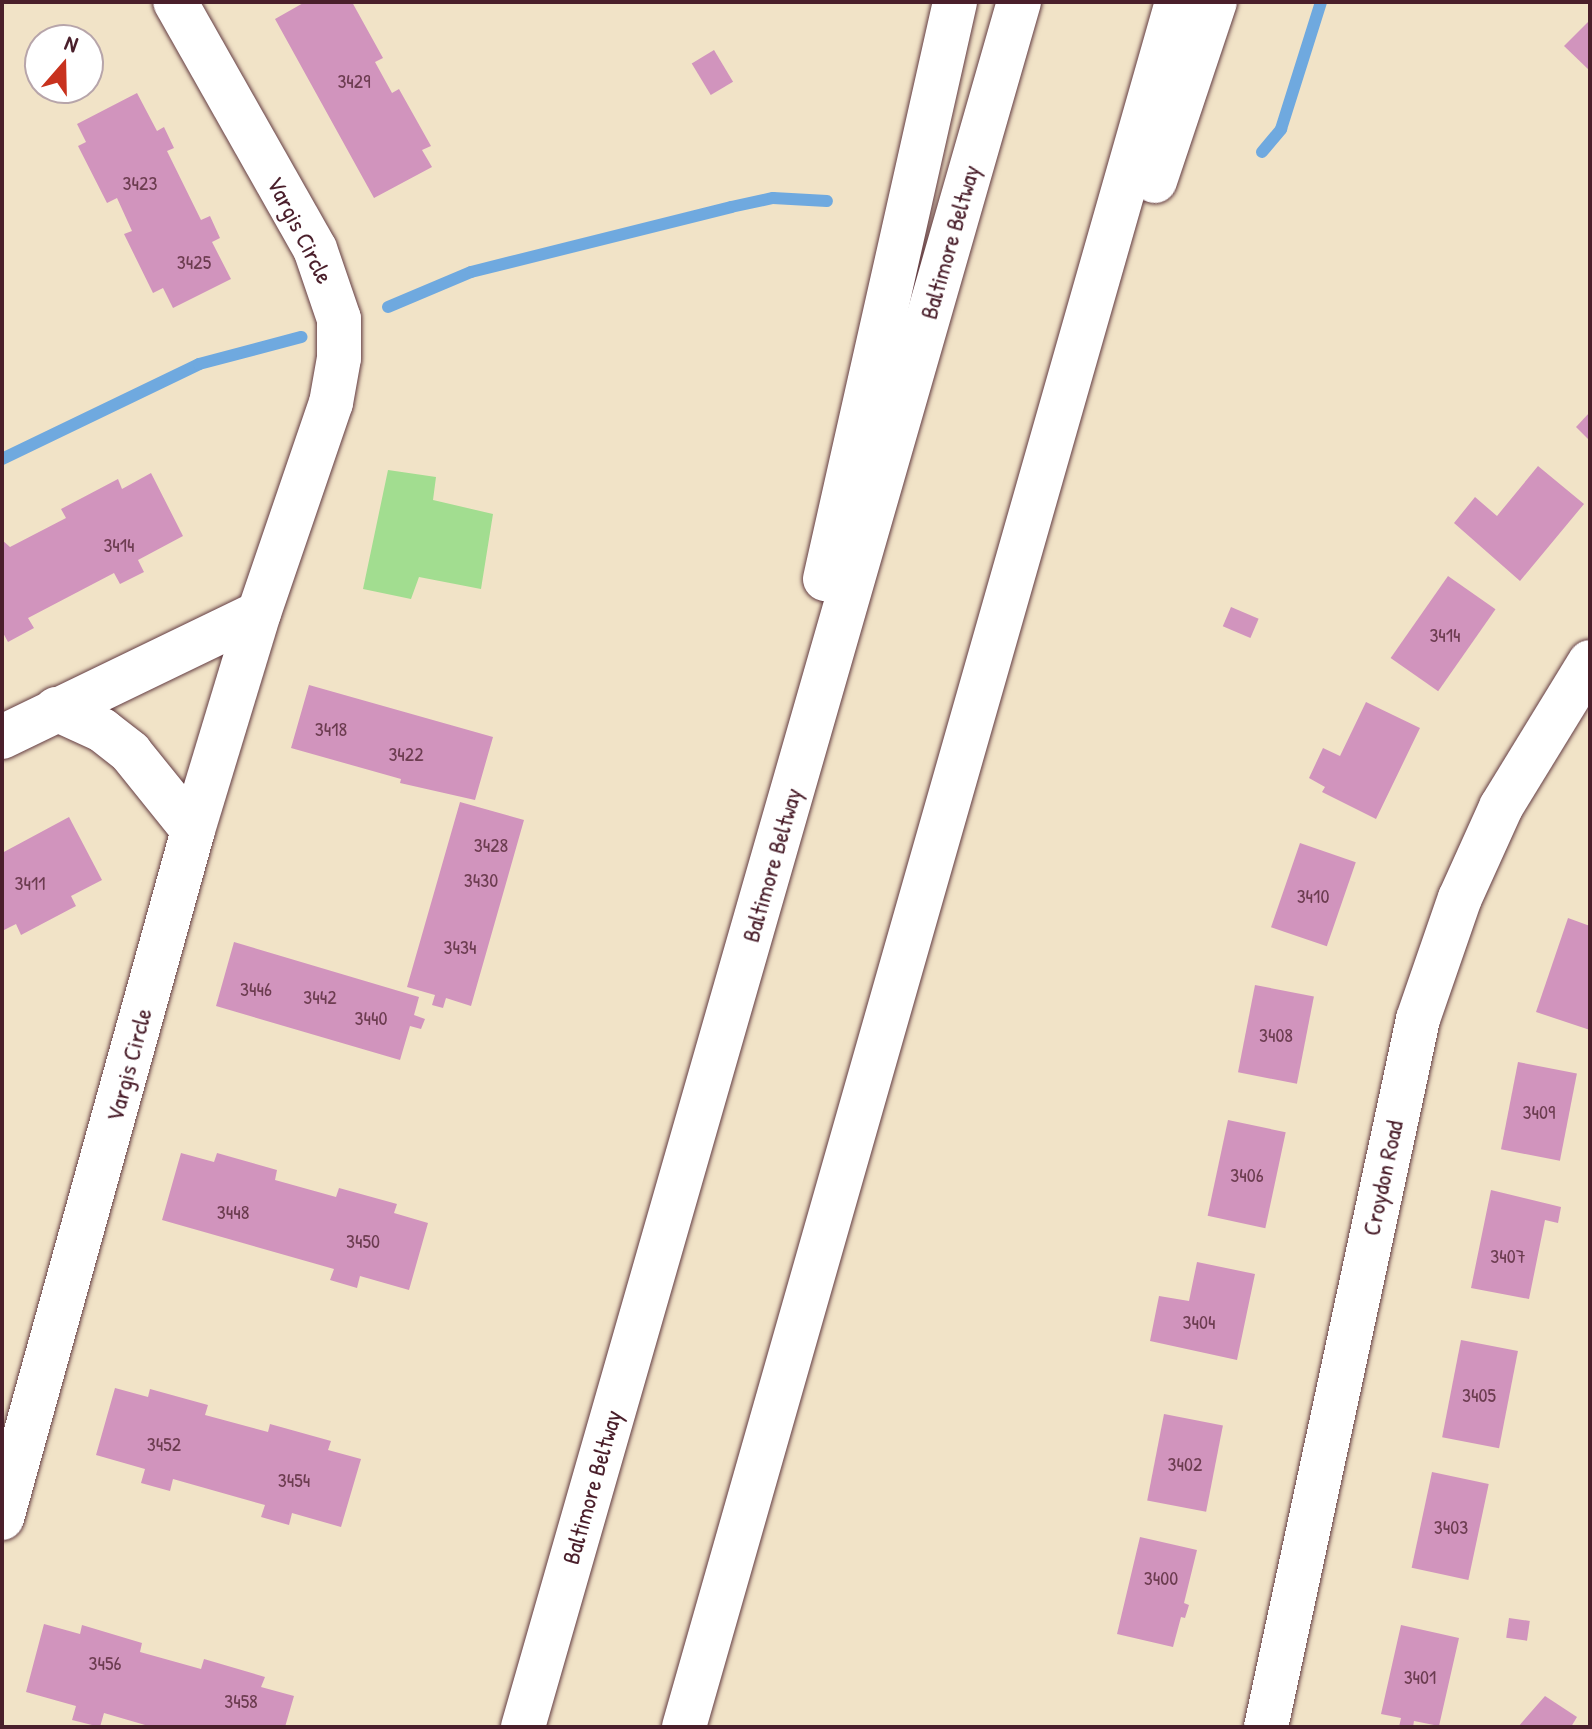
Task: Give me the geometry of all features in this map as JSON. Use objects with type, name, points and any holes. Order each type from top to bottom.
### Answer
[{"type":"main road","name":"Vargis Circle","points":[[2,1518],[193,830],[259,613],[331,403],[339,358],[339,319],[315,249],[175,2]]},
{"type":"main road","points":[[723,1038],[955,2]]},
{"type":"main road","name":"Baltimore Beltway","points":[[523,1727],[1019,2]]},
{"type":"main road","points":[[684,1727],[1177,2]]},
{"type":"main road","points":[[969,729],[1215,2]]},
{"type":"main road","points":[[2,737],[259,613]]},
{"type":"main road","name":"Croydon Road","points":[[1266,1727],[1418,1019],[1460,898],[1501,807],[1590,662]]},
{"type":"main road","points":[[56,709],[102,730],[130,752],[193,830]]},
{"type":"green space","points":[[388,470],[436,477],[433,500],[493,514],[481,589],[419,577],[411,599],[363,589]]},
{"type":"building","points":[[305,2],[352,2],[383,58],[375,62],[392,93],[399,89],[431,146],[422,150],[432,167],[374,198],[275,19]]},
{"type":"building","points":[[1590,20],[1590,71],[1564,46]]},
{"type":"building","points":[[714,50],[733,82],[711,95],[692,63]]},
{"type":"building","points":[[137,93],[157,131],[164,127],[174,148],[167,151],[201,220],[210,216],[220,238],[212,242],[231,279],[173,308],[163,288],[153,293],[124,234],[132,231],[117,198],[107,203],[78,146],[86,142],[77,124]]},
{"type":"building","points":[[1590,412],[1590,441],[1576,427]]},
{"type":"building","points":[[1538,466],[1584,504],[1520,581],[1454,523],[1475,497],[1497,516]]},
{"type":"building","points":[[151,473],[183,536],[138,560],[144,572],[120,584],[114,573],[28,618],[34,628],[8,642],[2,631],[2,540],[10,547],[66,518],[61,509],[118,479],[122,489]]},
{"type":"building","points":[[1448,576],[1496,609],[1438,691],[1391,658]]},
{"type":"building","points":[[1231,607],[1259,619],[1250,638],[1223,626]]},
{"type":"building","points":[[309,685],[493,737],[475,800],[400,783],[401,779],[291,748]]},
{"type":"building","points":[[1366,702],[1420,728],[1376,819],[1322,792],[1325,787],[1309,778],[1323,748],[1340,756]]},
{"type":"building","points":[[460,802],[524,820],[471,1006],[446,998],[443,1008],[432,1005],[435,995],[407,987]]},
{"type":"building","points":[[69,817],[102,880],[71,896],[76,906],[21,935],[16,924],[2,931],[2,853]]},
{"type":"building","points":[[1300,843],[1356,862],[1327,946],[1271,927]]},
{"type":"building","points":[[1568,918],[1590,926],[1590,1030],[1536,1012]]},
{"type":"building","points":[[234,942],[419,997],[414,1015],[425,1019],[421,1029],[410,1026],[400,1060],[216,1006]]},
{"type":"building","points":[[1255,985],[1314,996],[1297,1084],[1238,1072]]},
{"type":"building","points":[[1518,1062],[1577,1073],[1560,1161],[1501,1149]]},
{"type":"building","points":[[1228,1120],[1286,1132],[1265,1228],[1208,1216]]},
{"type":"building","points":[[181,1153],[214,1162],[217,1153],[277,1170],[275,1180],[336,1197],[339,1188],[397,1204],[394,1213],[428,1223],[409,1290],[360,1276],[357,1288],[330,1280],[334,1269],[162,1220]]},
{"type":"building","points":[[1491,1190],[1561,1207],[1558,1223],[1545,1220],[1529,1299],[1471,1288]]},
{"type":"building","points":[[1197,1262],[1255,1274],[1237,1360],[1150,1341],[1159,1296],[1189,1301]]},
{"type":"building","points":[[1461,1340],[1518,1351],[1499,1448],[1442,1437]]},
{"type":"building","points":[[115,1388],[148,1397],[150,1389],[208,1405],[205,1415],[268,1432],[270,1424],[331,1441],[328,1450],[361,1459],[341,1527],[292,1513],[289,1525],[261,1517],[265,1505],[173,1479],[170,1491],[141,1483],[145,1469],[96,1455]]},
{"type":"building","points":[[1164,1414],[1223,1425],[1206,1512],[1147,1500]]},
{"type":"building","points":[[1432,1472],[1489,1484],[1468,1580],[1412,1568]]},
{"type":"building","points":[[1140,1537],[1197,1550],[1184,1603],[1189,1605],[1185,1618],[1181,1617],[1173,1647],[1117,1634]]},
{"type":"building","points":[[1509,1618],[1530,1621],[1527,1641],[1506,1638]]},
{"type":"building","points":[[44,1624],[80,1634],[82,1625],[142,1643],[140,1652],[201,1669],[204,1659],[265,1677],[261,1687],[294,1696],[285,1727],[152,1727],[104,1713],[100,1727],[72,1720],[76,1706],[26,1692]]},
{"type":"building","points":[[1401,1625],[1459,1638],[1439,1726],[1414,1721],[1413,1727],[1399,1727],[1401,1718],[1381,1714]]},
{"type":"building","points":[[1545,1696],[1577,1717],[1571,1727],[1518,1727]]},
{"type":"waterway","points":[[1262,152],[1281,129],[1321,2]]},
{"type":"waterway","points":[[388,307],[471,272],[731,207],[773,198],[827,201]]},
{"type":"waterway","points":[[2,459],[199,364],[301,337]]}]
